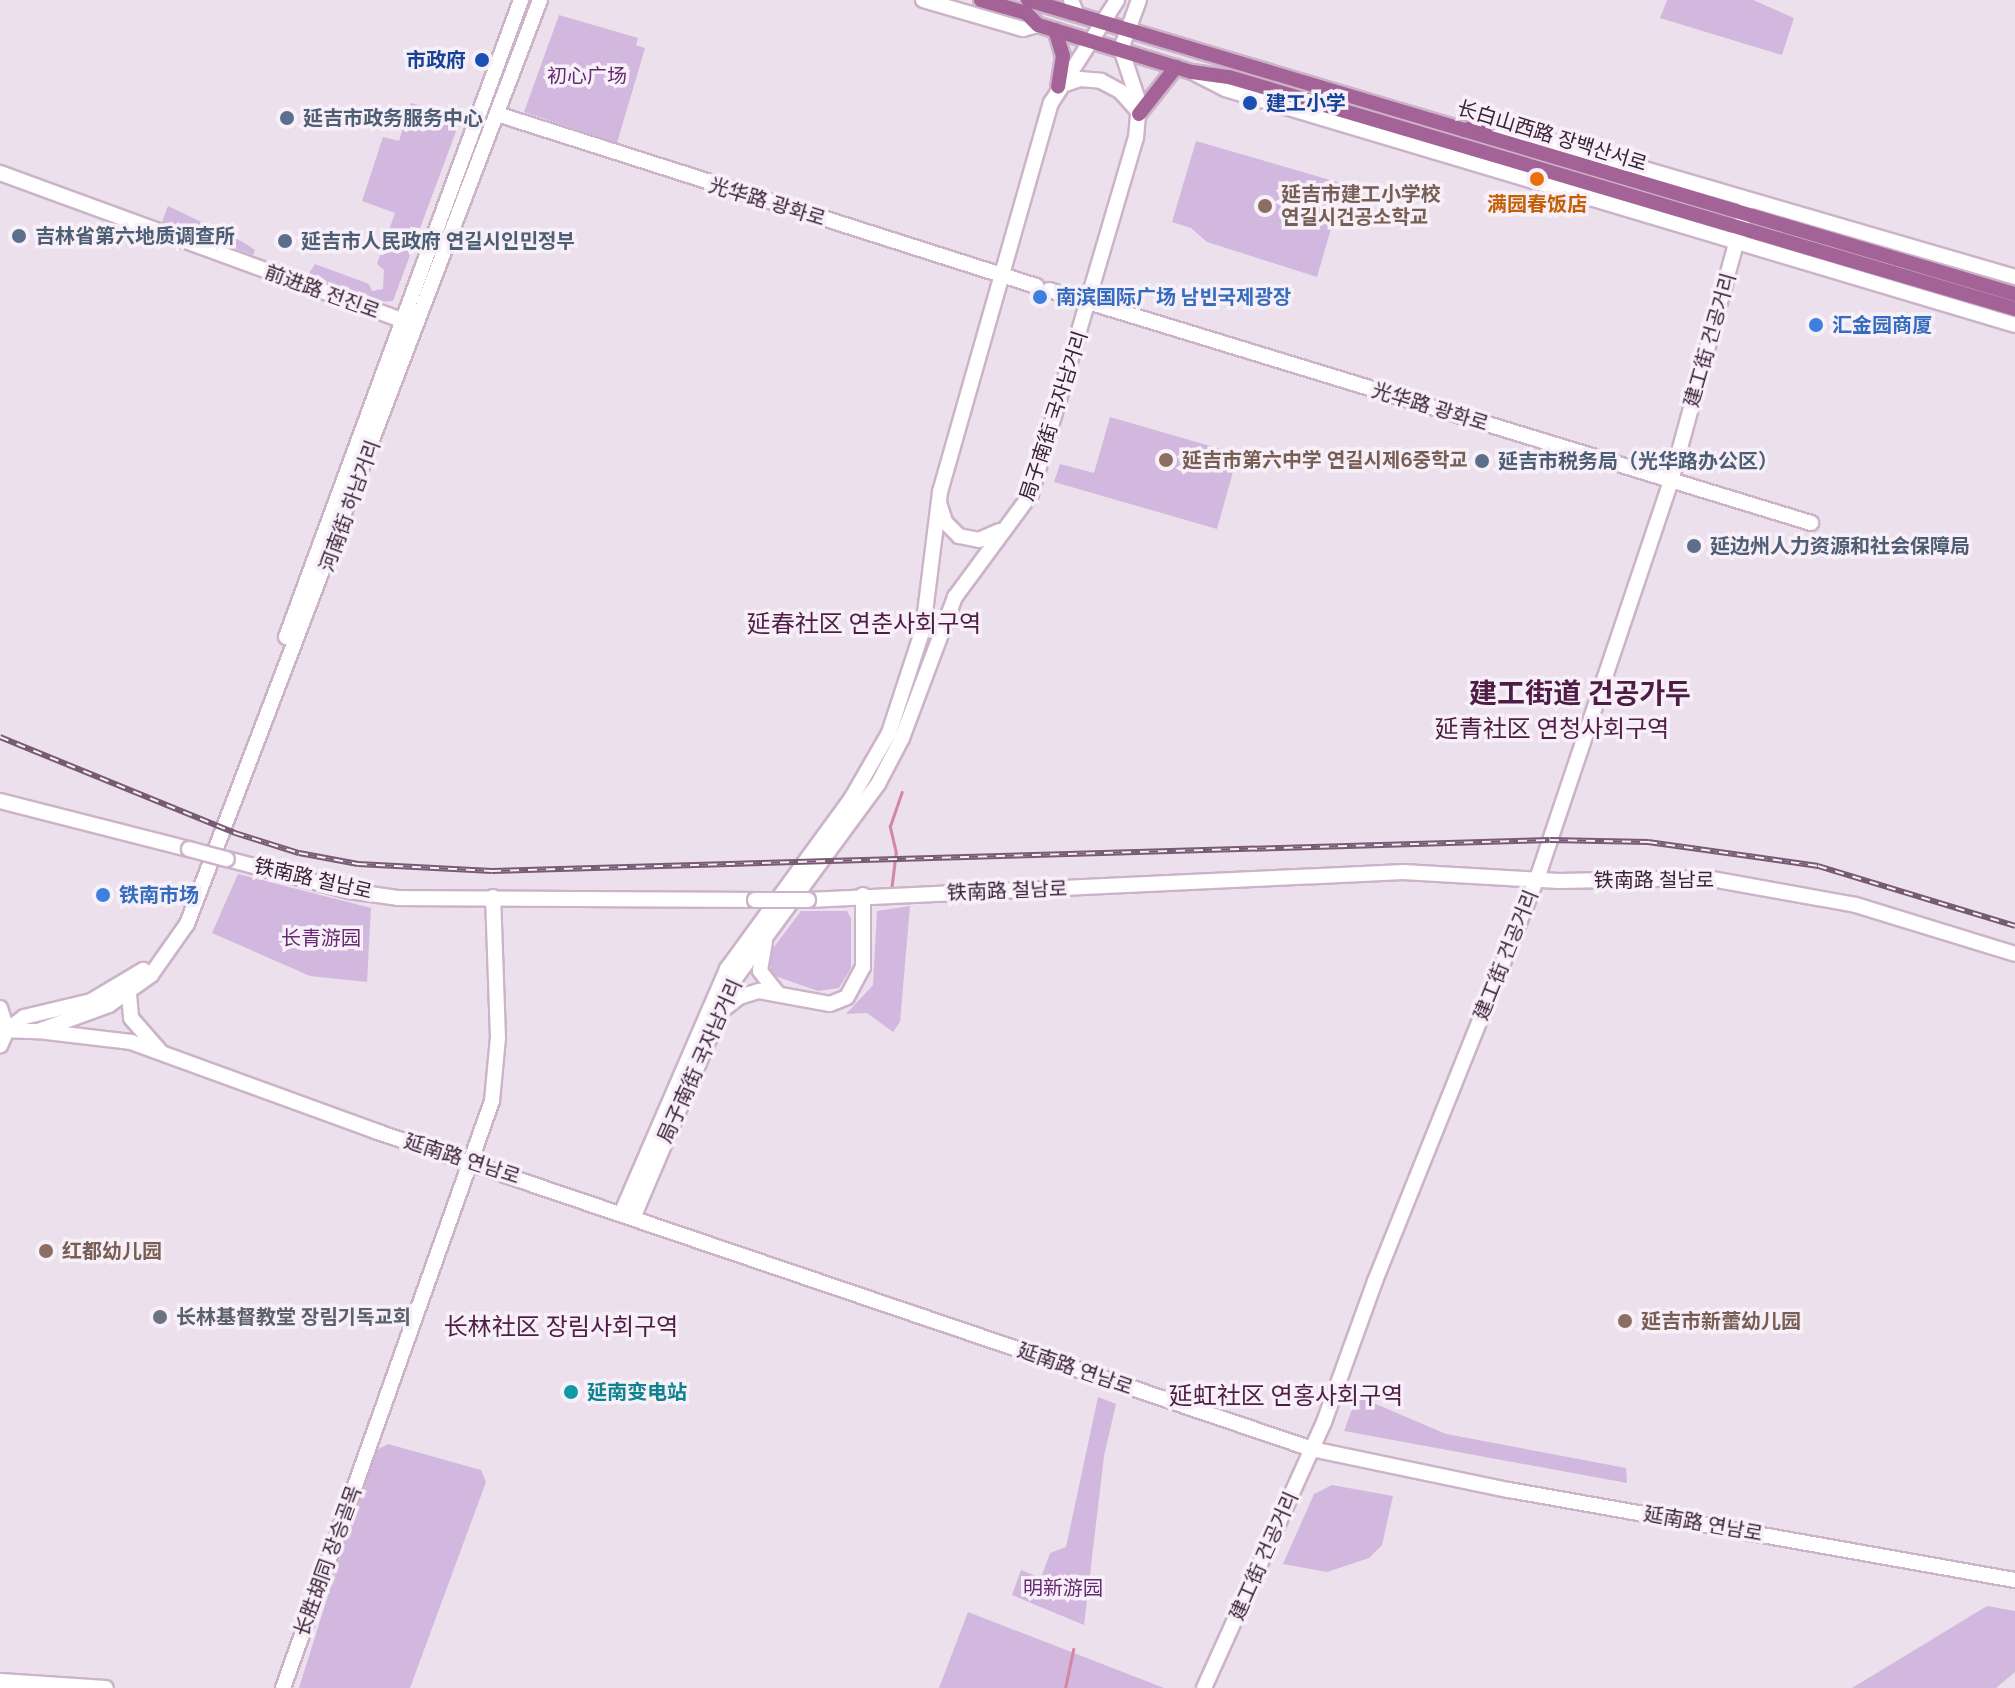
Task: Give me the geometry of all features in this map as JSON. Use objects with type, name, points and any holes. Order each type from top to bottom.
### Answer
[{"type":"main road","name":"河南街 하남거리","points":[[129,994],[169,954],[191,917],[360,456],[402,320],[521,0]]},
{"type":"main road","name":"河南街 하남거리","points":[[3,1030],[24,1017],[67,1010],[113,990],[155,958],[186,908],[360,456],[418,326],[500,115],[540,0]]},
{"type":"main road","name":"长白山西路 장백산서로","points":[[923,0],[1023,29],[1038,25]]},
{"type":"main road","name":"长白山西路 장백산서로","points":[[981,0],[1026,13],[1038,25],[1192,72],[1229,77],[2015,294]]},
{"type":"main road","name":"长白山西路 장백산서로","points":[[1028,0],[1464,130],[2015,309]]},
{"type":"main road","points":[[1071,0],[1077,15]]},
{"type":"main road","name":"局子南街 국자남거리","points":[[627,1216],[727,969],[880,754],[923,629],[939,499],[1058,87],[1117,0]]},
{"type":"main road","name":"局子南街 국자남거리","points":[[627,1216],[738,973],[878,784],[902,738],[950,607],[1031,494],[1091,303],[1139,114],[1121,49],[1125,29],[1139,0]]},
{"type":"main road","points":[[1055,30],[1063,56],[1058,87],[1080,79],[1101,81],[1120,91],[1139,114],[1176,67]]},
{"type":"main road","name":"光华路 광화로","points":[[500,115],[1003,276],[1811,523]]},
{"type":"main road","name":"长白山西路 장백산서로","points":[[1464,130],[1490,124],[2015,325]]},
{"type":"main road","name":"前进路 전진로","points":[[0,173],[418,326]]},
{"type":"main road","name":"长白山西路 장백산서로","points":[[1743,221],[2015,277]]},
{"type":"main road","name":"建工街 건공거리","points":[[1204,1688],[1312,1449],[1538,876],[1671,481],[1743,221]]},
{"type":"main road","points":[[939,499],[945,522],[964,538],[979,540],[1007,527]]},
{"type":"main road","name":"铁南路 철남로","points":[[0,801],[361,893],[808,900],[1403,872],[1538,876],[1559,881],[1677,876],[1762,884],[1856,905],[2015,954]]},
{"type":"main road","points":[[719,1012],[749,993],[778,993],[830,1004],[855,991],[863,967],[870,895]]},
{"type":"main road","name":"长胜胡同 장승골목","points":[[283,1688],[472,1161],[497,1075],[493,897]]},
{"type":"main road","points":[[767,933],[760,971],[778,993]]},
{"type":"main road","points":[[3,1030],[38,1031],[88,1016],[129,994],[131,1018],[163,1054]]},
{"type":"main road","points":[[0,1008],[3,1030],[0,1046]]},
{"type":"main road","name":"延南路 연남로","points":[[38,1031],[103,1035],[163,1054],[1312,1449],[1509,1490],[2015,1580]]},
{"type":"main road","points":[[0,1681],[106,1688]]},
{"type":"green space","points":[[1667,0],[1753,0],[1794,18],[1782,55],[1660,18]]},
{"type":"green space","name":"初心广场","points":[[559,15],[638,38],[636,45],[645,48],[617,143],[524,112]]},
{"type":"green space","points":[[411,103],[450,115],[458,126],[393,301],[380,302],[308,275],[315,264],[369,284],[372,291],[383,289],[384,270],[377,264],[395,213],[362,201],[383,137],[399,141]]},
{"type":"green space","points":[[1196,141],[1344,184],[1317,277],[1207,242],[1191,228],[1172,222]]},
{"type":"green space","points":[[168,206],[243,242],[255,250],[253,255],[162,222]]},
{"type":"green space","points":[[1110,417],[1238,454],[1217,529],[1054,482],[1060,464],[1094,473]]},
{"type":"green space","name":"长青游园","points":[[238,874],[371,908],[367,982],[310,976],[212,933]]},
{"type":"green space","points":[[910,906],[900,1022],[893,1032],[867,1013],[846,1014],[873,985],[877,911]]},
{"type":"green space","points":[[801,911],[847,911],[851,918],[851,968],[839,988],[818,991],[772,975],[768,955]]},
{"type":"green space","points":[[1357,1396],[1446,1434],[1626,1468],[1627,1483],[1344,1431]]},
{"type":"green space","name":"明新游园","points":[[1098,1397],[1116,1404],[1104,1456],[1084,1625],[1012,1595],[1021,1570],[1041,1578],[1050,1553],[1066,1547]]},
{"type":"green space","points":[[388,1444],[481,1470],[486,1482],[410,1688],[299,1688],[373,1452]]},
{"type":"green space","points":[[1332,1485],[1393,1496],[1382,1545],[1369,1558],[1327,1572],[1283,1564],[1314,1494]]},
{"type":"green space","points":[[1987,1606],[2015,1611],[2015,1672],[1996,1688],[1852,1688]]},
{"type":"green space","points":[[968,1612],[1164,1688],[939,1688]]},
{"type":"waterway","points":[[891,891],[896,853],[890,826],[902,792]]},
{"type":"waterway","points":[[1065,1688],[1073,1649]]},
{"type":"railway","points":[[0,737],[235,833],[299,853],[358,864],[492,871],[1550,840],[1648,842],[1818,866],[2015,926]]},
{"type":"place","name":"市政府","points":[[482,60]]},
{"type":"place","name":"建工小学","points":[[1250,103]]},
{"type":"place","name":"延吉市政务服务中心","points":[[287,118]]},
{"type":"place","name":"满园春饭店","points":[[1537,179]]},
{"type":"place","name":"延吉市建工小学校 연길시건공소학교","points":[[1265,206]]},
{"type":"place","name":"吉林省第六地质调查所","points":[[19,236]]},
{"type":"place","name":"延吉市人民政府 연길시인민정부","points":[[285,241]]},
{"type":"place","name":"南滨国际广场 남빈국제광장","points":[[1040,297]]},
{"type":"place","name":"汇金园商厦","points":[[1816,325]]},
{"type":"place","name":"延吉市第六中学 연길시제6중학교","points":[[1166,460]]},
{"type":"place","name":"延吉市税务局（光华路办公区）","points":[[1482,461]]},
{"type":"place","name":"延边州人力资源和社会保障局","points":[[1694,546]]},
{"type":"place","name":"铁南市场","points":[[103,895]]},
{"type":"place","name":"红都幼儿园","points":[[46,1251]]},
{"type":"place","name":"长林基督教堂 장림기독교회","points":[[160,1317]]},
{"type":"place","name":"延吉市新蕾幼儿园","points":[[1625,1321]]},
{"type":"place","name":"延南变电站","points":[[571,1392]]},
{"type":"district","name":"延春社区 연춘사회구역","points":[[864,624]]},
{"type":"district","name":"建工街道 건공가두","points":[[1580,694]]},
{"type":"district","name":"延青社区 연청사회구역","points":[[1552,729]]},
{"type":"district","name":"长林社区 장림사회구역","points":[[561,1327]]},
{"type":"district","name":"延虹社区 연홍사회구역","points":[[1286,1396]]}]
